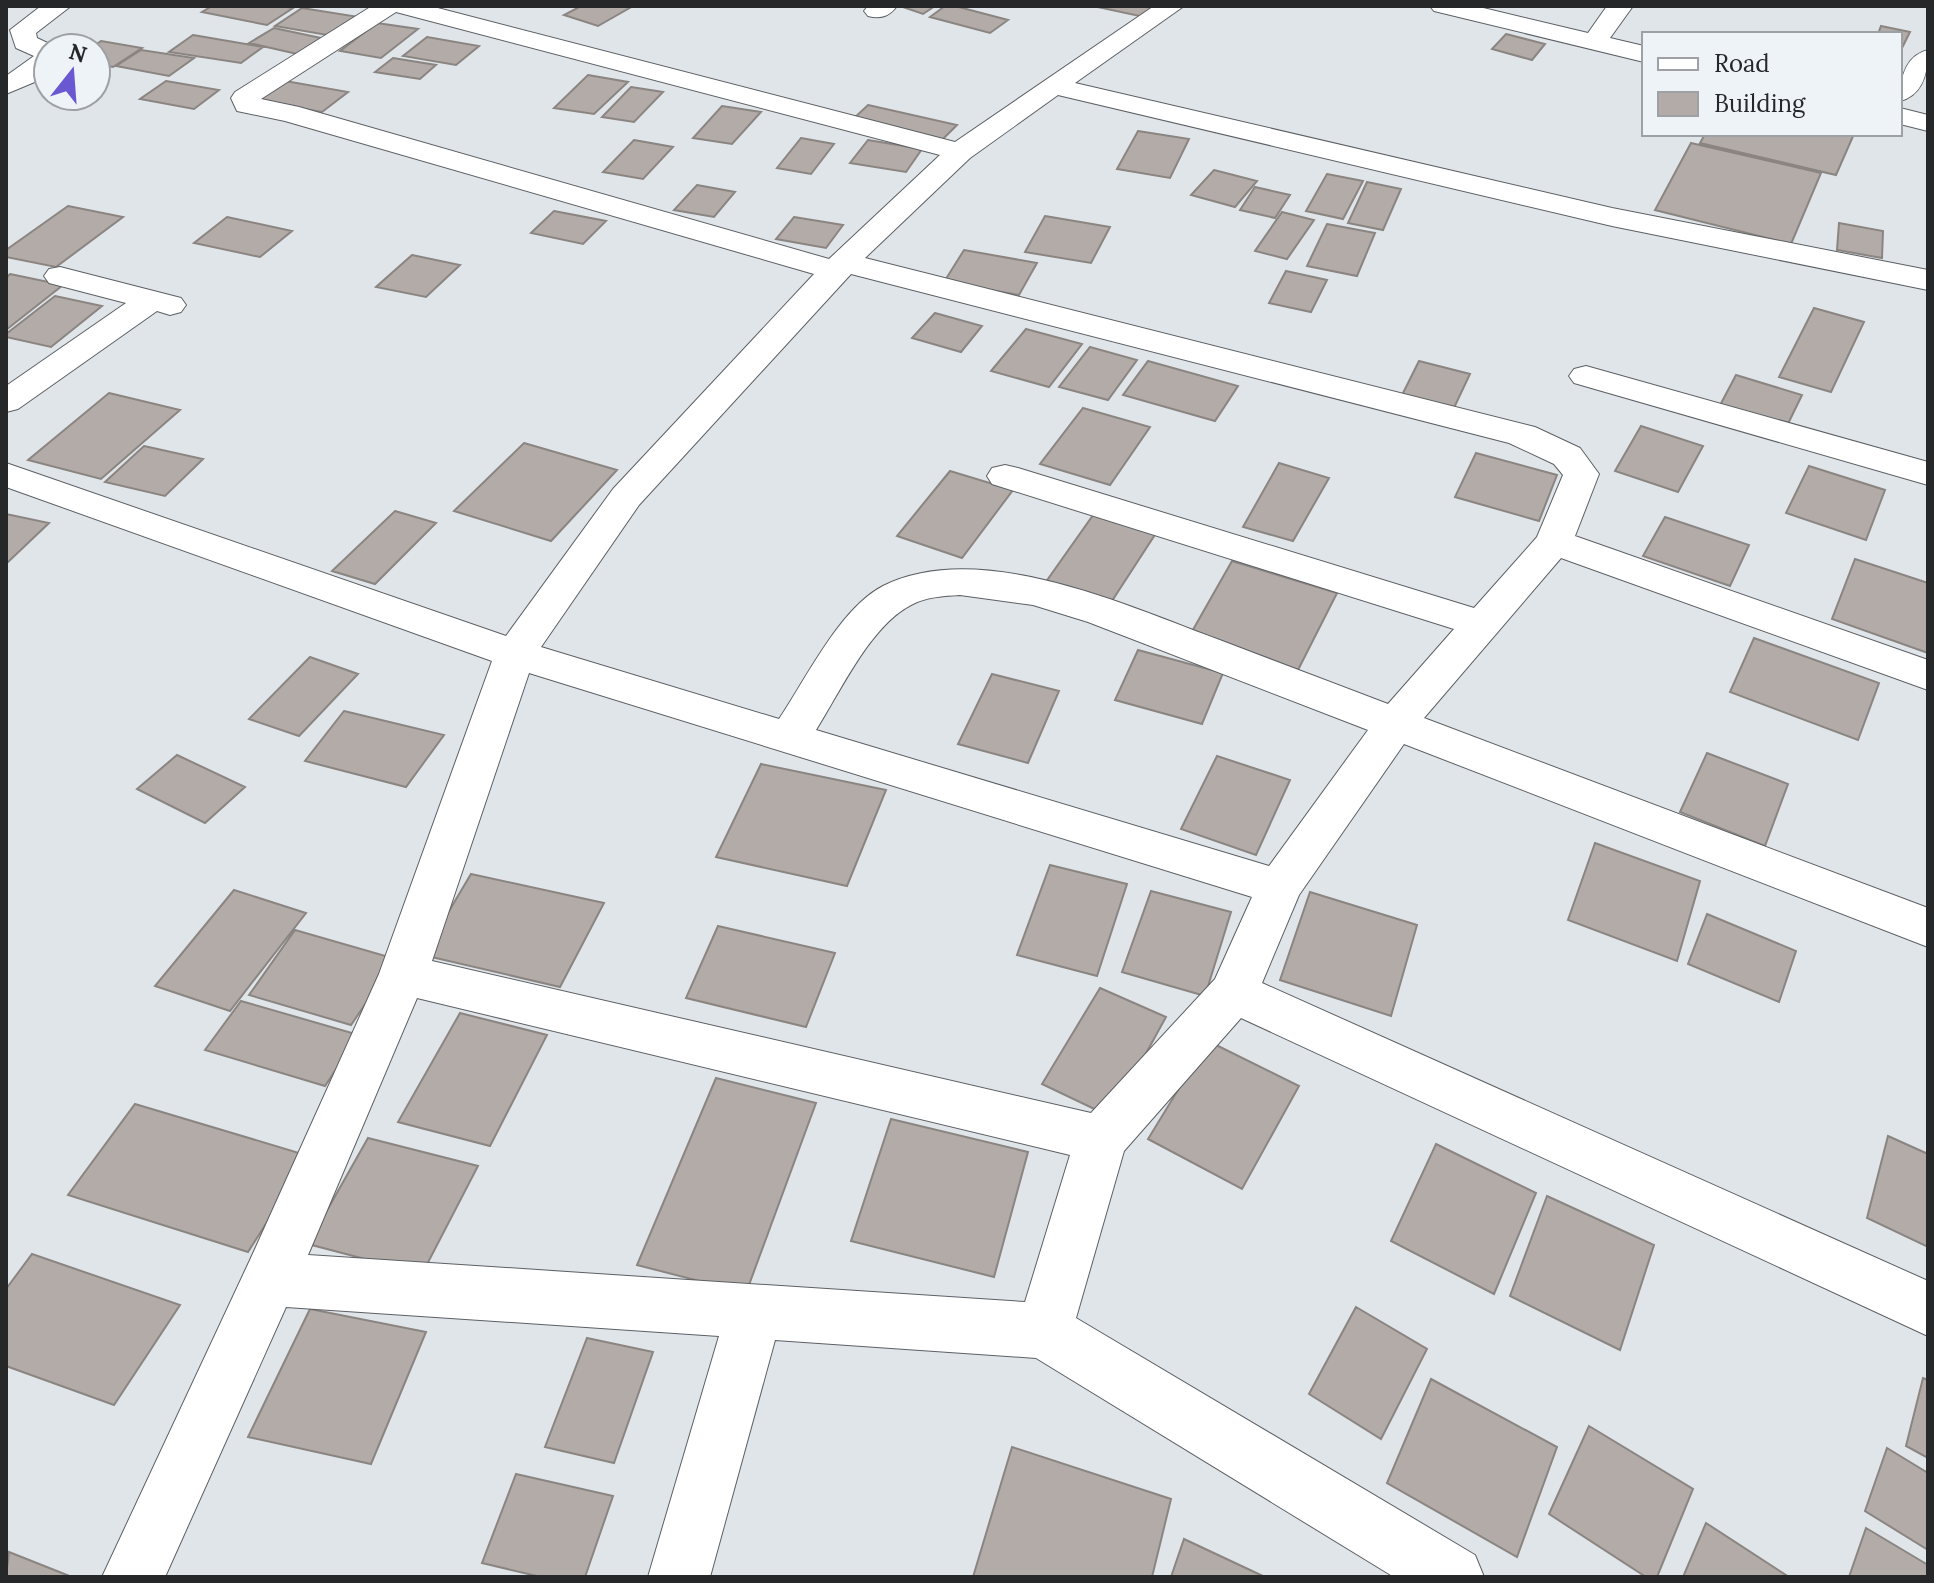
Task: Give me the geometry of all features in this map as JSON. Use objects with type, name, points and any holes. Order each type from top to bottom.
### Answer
[{"type":"street","points":[[32,46],[25,42],[23,30],[58,6]]},
{"type":"street","points":[[389,6],[276,76],[245,98],[247,105],[289,113],[840,266],[1522,435],[1567,456],[1581,474],[1554,542],[1396,722],[1279,887],[1234,992],[1101,1139],[1044,1331]]},
{"type":"street","points":[[401,6],[960,152]]},
{"type":"street","points":[[133,1577],[270,1279],[403,974],[515,654],[626,497],[840,266],[960,152],[1171,6]]},
{"type":"street","points":[[1443,6],[1642,54]]},
{"type":"street","points":[[1594,42],[1620,6]]},
{"type":"street","points":[[1902,90],[1928,58]]},
{"type":"street","points":[[6,86],[32,71]]},
{"type":"street","points":[[1053,86],[1612,217],[1928,280]]},
{"type":"street","points":[[1902,116],[1928,123]]},
{"type":"street","points":[[6,402],[166,304],[60,276]]},
{"type":"street","points":[[1586,376],[1928,474]]},
{"type":"street","points":[[6,474],[515,654],[1279,887]]},
{"type":"street","points":[[1005,476],[1482,624]]},
{"type":"street","points":[[1554,542],[1928,675]]},
{"type":"street","points":[[789,738],[872,615],[895,595],[921,584],[1000,585],[1066,601],[1131,622],[1928,928]]},
{"type":"street","points":[[403,974],[1101,1139]]},
{"type":"street","points":[[1234,992],[1928,1309]]},
{"type":"street","points":[[270,1279],[1044,1331],[1453,1577]]},
{"type":"street","points":[[679,1577],[754,1312]]},
{"type":"building","points":[[212,6],[293,8],[267,25],[202,12]]},
{"type":"building","points":[[581,6],[633,6],[598,26],[564,15]]},
{"type":"building","points":[[900,6],[935,6],[923,14]]},
{"type":"building","points":[[945,6],[1008,20],[990,33],[930,17]]},
{"type":"building","points":[[1093,6],[1154,6],[1144,17]]},
{"type":"building","points":[[302,8],[359,17],[333,36],[275,26]]},
{"type":"building","points":[[377,23],[418,29],[381,58],[340,51]]},
{"type":"building","points":[[1881,26],[1910,32],[1902,48],[1902,32],[1879,32]]},
{"type":"building","points":[[274,28],[321,38],[297,54],[249,43]]},
{"type":"building","points":[[1506,34],[1545,44],[1532,60],[1492,49]]},
{"type":"building","points":[[193,35],[263,47],[241,63],[169,52]]},
{"type":"building","points":[[427,37],[479,46],[456,65],[403,56]]},
{"type":"building","points":[[112,43],[142,48],[113,67]]},
{"type":"building","points":[[141,50],[194,58],[169,76],[116,66]]},
{"type":"building","points":[[393,58],[436,65],[420,79],[375,72]]},
{"type":"building","points":[[588,75],[628,82],[594,114],[554,108]]},
{"type":"building","points":[[274,79],[348,92],[322,112],[247,99]]},
{"type":"building","points":[[166,81],[219,90],[194,109],[140,99]]},
{"type":"building","points":[[631,87],[663,92],[634,122],[602,117]]},
{"type":"building","points":[[868,105],[957,125],[941,141],[851,121]]},
{"type":"building","points":[[722,106],[761,112],[732,144],[693,138]]},
{"type":"building","points":[[1138,131],[1189,139],[1170,178],[1117,169]]},
{"type":"building","points":[[1704,136],[1853,136],[1836,175],[1700,143]]},
{"type":"building","points":[[801,138],[834,144],[811,174],[777,168]]},
{"type":"building","points":[[634,140],[673,147],[643,179],[603,172]]},
{"type":"building","points":[[868,140],[922,149],[906,172],[850,163]]},
{"type":"building","points":[[1691,143],[1821,173],[1791,244],[1655,210]]},
{"type":"building","points":[[1214,170],[1257,181],[1235,207],[1191,195]]},
{"type":"building","points":[[1327,174],[1363,181],[1343,219],[1306,211]]},
{"type":"building","points":[[1367,182],[1401,189],[1383,230],[1348,223]]},
{"type":"building","points":[[697,185],[735,192],[714,217],[674,210]]},
{"type":"building","points":[[1255,187],[1290,195],[1275,218],[1240,210]]},
{"type":"building","points":[[68,206],[123,217],[56,267],[6,257],[6,250]]},
{"type":"building","points":[[554,211],[606,221],[583,244],[531,233]]},
{"type":"building","points":[[1282,212],[1314,220],[1287,259],[1255,251]]},
{"type":"building","points":[[1045,216],[1110,227],[1091,263],[1025,252]]},
{"type":"building","points":[[227,217],[292,231],[260,257],[194,243]]},
{"type":"building","points":[[794,217],[843,225],[826,248],[776,239]]},
{"type":"building","points":[[1839,223],[1883,231],[1882,258],[1837,250]]},
{"type":"building","points":[[1327,224],[1375,233],[1357,276],[1307,266]]},
{"type":"building","points":[[964,250],[1037,263],[1019,295],[944,282]]},
{"type":"building","points":[[412,255],[460,265],[426,297],[376,287]]},
{"type":"building","points":[[1286,271],[1327,280],[1311,312],[1269,303]]},
{"type":"building","points":[[10,274],[63,285],[6,330],[6,278]]},
{"type":"building","points":[[55,296],[102,306],[51,347],[6,337],[6,334]]},
{"type":"building","points":[[1814,308],[1864,322],[1831,392],[1779,377]]},
{"type":"building","points":[[935,313],[982,326],[961,352],[912,338]]},
{"type":"building","points":[[1026,329],[1082,344],[1049,387],[991,371]]},
{"type":"building","points":[[1090,347],[1137,360],[1108,400],[1059,387]]},
{"type":"building","points":[[1148,361],[1238,386],[1215,421],[1123,395]]},
{"type":"building","points":[[1419,361],[1470,374],[1452,412],[1400,399]]},
{"type":"building","points":[[1736,375],[1802,395],[1784,432],[1717,411]]},
{"type":"building","points":[[109,393],[180,410],[101,479],[28,460]]},
{"type":"building","points":[[1083,408],[1150,427],[1110,485],[1040,464]]},
{"type":"building","points":[[1641,426],[1703,446],[1678,492],[1615,471]]},
{"type":"building","points":[[524,443],[617,470],[551,541],[454,511]]},
{"type":"building","points":[[144,446],[203,459],[165,496],[105,482]]},
{"type":"building","points":[[1476,453],[1557,475],[1539,521],[1455,497]]},
{"type":"building","points":[[1279,463],[1329,478],[1293,541],[1243,527]]},
{"type":"building","points":[[1809,466],[1885,490],[1866,540],[1786,513]]},
{"type":"building","points":[[950,471],[1013,490],[962,558],[897,536]]},
{"type":"building","points":[[395,511],[436,523],[375,584],[332,571]]},
{"type":"building","points":[[1096,511],[1158,530],[1108,607],[1043,586]]},
{"type":"building","points":[[6,514],[49,523],[6,564]]},
{"type":"building","points":[[1665,517],[1749,545],[1730,586],[1643,556]]},
{"type":"building","points":[[1855,559],[1928,583],[1928,653],[1832,619]]},
{"type":"building","points":[[1232,561],[1337,593],[1298,670],[1190,635]]},
{"type":"building","points":[[1754,638],[1879,683],[1858,740],[1730,692]]},
{"type":"building","points":[[1138,650],[1223,673],[1202,724],[1115,700]]},
{"type":"building","points":[[310,657],[358,674],[299,736],[249,719]]},
{"type":"building","points":[[992,674],[1059,691],[1028,763],[958,744]]},
{"type":"building","points":[[344,711],[444,735],[406,787],[305,761]]},
{"type":"building","points":[[1707,753],[1788,784],[1765,846],[1680,812]]},
{"type":"building","points":[[177,755],[245,787],[205,823],[137,789]]},
{"type":"building","points":[[1217,756],[1290,780],[1256,855],[1181,829]]},
{"type":"building","points":[[761,764],[886,790],[847,886],[716,857]]},
{"type":"building","points":[[1595,843],[1700,881],[1677,961],[1568,920]]},
{"type":"building","points":[[1050,865],[1127,884],[1097,976],[1017,955]]},
{"type":"building","points":[[471,874],[604,903],[560,987],[423,955]]},
{"type":"building","points":[[234,890],[306,913],[230,1011],[155,986]]},
{"type":"building","points":[[1151,891],[1231,912],[1205,996],[1122,972]]},
{"type":"building","points":[[1310,892],[1417,925],[1391,1016],[1280,980]]},
{"type":"building","points":[[1707,914],[1796,951],[1779,1002],[1688,964]]},
{"type":"building","points":[[718,926],[835,953],[806,1027],[686,998]]},
{"type":"building","points":[[295,930],[396,959],[351,1025],[249,995]]},
{"type":"building","points":[[1100,988],[1166,1017],[1111,1117],[1042,1084]]},
{"type":"building","points":[[241,1001],[359,1035],[325,1086],[205,1050]]},
{"type":"building","points":[[460,1013],[547,1035],[490,1146],[398,1122]]},
{"type":"building","points":[[1208,1041],[1299,1086],[1242,1189],[1148,1139]]},
{"type":"building","points":[[716,1078],[816,1103],[746,1293],[637,1265]]},
{"type":"building","points":[[135,1104],[309,1156],[248,1252],[68,1195]]},
{"type":"building","points":[[891,1119],[1028,1152],[994,1277],[851,1241]]},
{"type":"building","points":[[1888,1136],[1928,1154],[1928,1247],[1867,1218]]},
{"type":"building","points":[[368,1138],[478,1166],[422,1274],[308,1244]]},
{"type":"building","points":[[1436,1144],[1536,1193],[1494,1294],[1391,1241]]},
{"type":"building","points":[[1547,1196],[1654,1245],[1620,1350],[1510,1296]]},
{"type":"building","points":[[32,1254],[180,1305],[114,1405],[6,1366],[6,1289]]},
{"type":"building","points":[[1356,1307],[1427,1349],[1381,1439],[1309,1394]]},
{"type":"building","points":[[310,1309],[426,1332],[371,1464],[248,1437]]},
{"type":"building","points":[[587,1338],[653,1352],[614,1463],[545,1447]]},
{"type":"building","points":[[1923,1378],[1928,1380],[1928,1458],[1906,1446]]},
{"type":"building","points":[[1431,1379],[1557,1447],[1517,1557],[1387,1483]]},
{"type":"building","points":[[1589,1426],[1693,1489],[1657,1577],[1646,1577],[1549,1514]]},
{"type":"building","points":[[1012,1447],[1171,1499],[1152,1577],[973,1577]]},
{"type":"building","points":[[1887,1448],[1928,1473],[1928,1550],[1865,1511]]},
{"type":"building","points":[[516,1474],[613,1496],[585,1577],[541,1577],[482,1563]]},
{"type":"building","points":[[1706,1523],[1789,1577],[1683,1577]]},
{"type":"building","points":[[1866,1528],[1928,1565],[1928,1577],[1849,1577]]},
{"type":"building","points":[[1184,1539],[1265,1577],[1171,1577]]},
{"type":"building","points":[[9,1552],[72,1577],[6,1577]]}]
